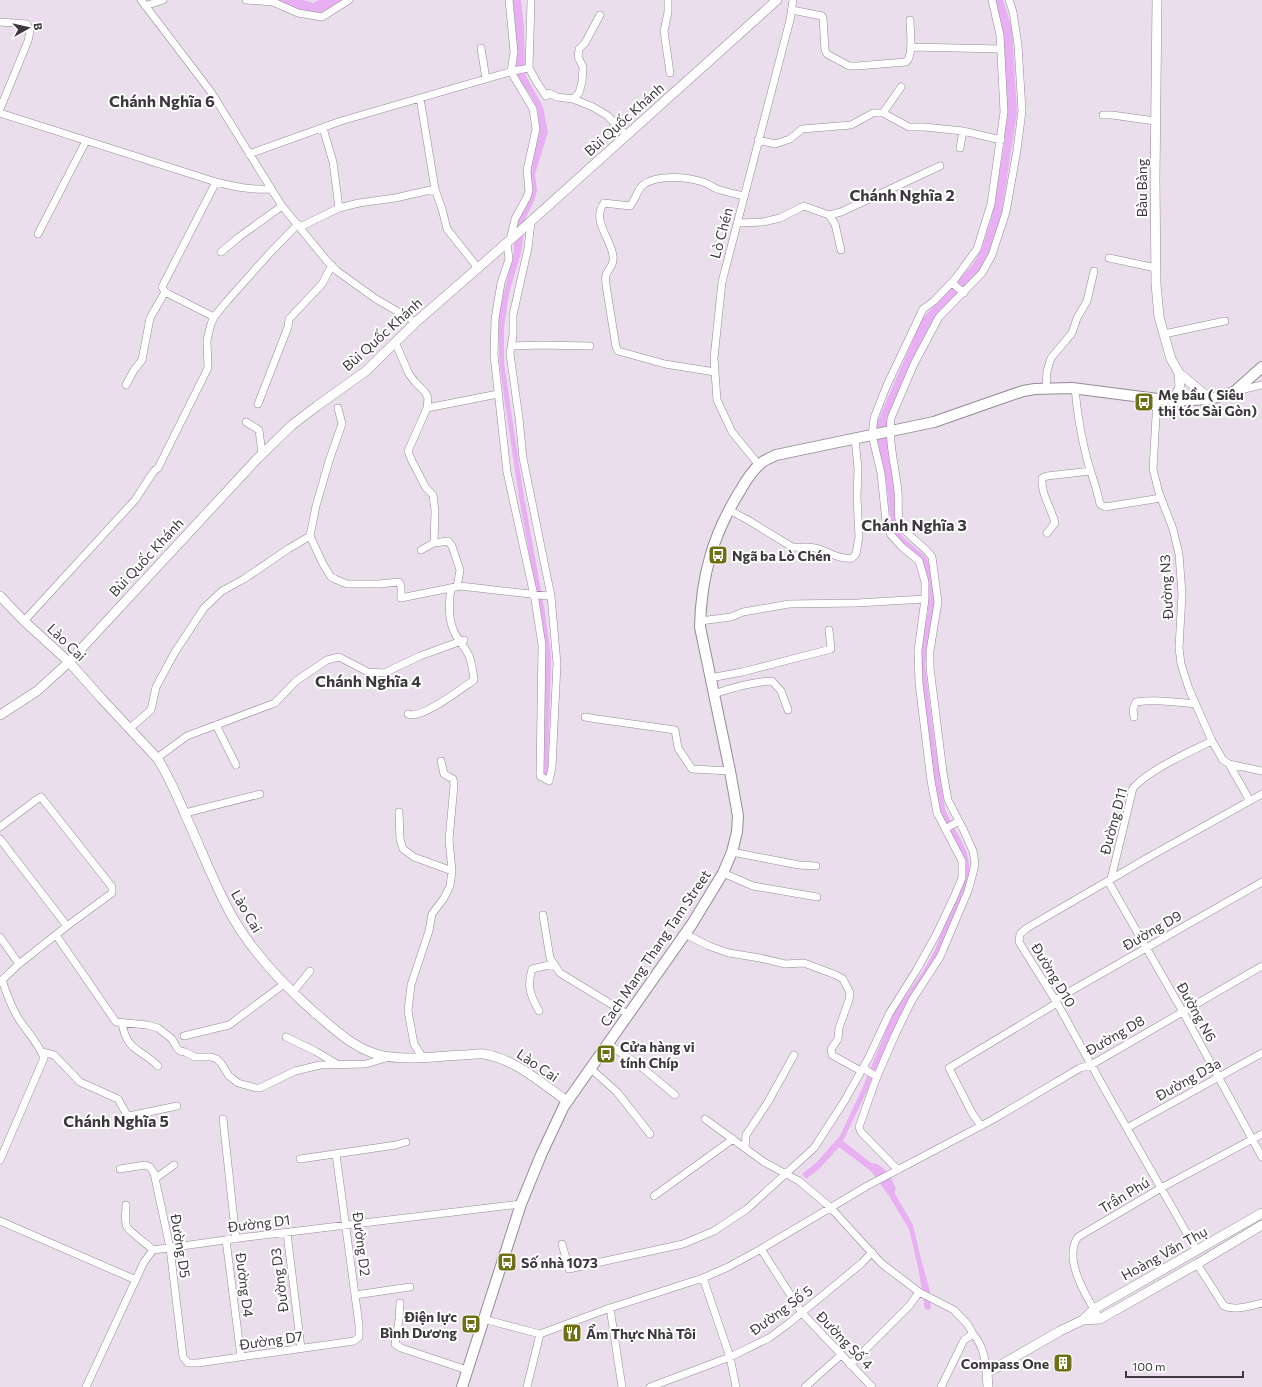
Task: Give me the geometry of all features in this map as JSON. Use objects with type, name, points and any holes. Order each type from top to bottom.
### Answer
[{"type":"main road","points":[[889,431],[934,422],[1023,391],[1046,388],[1075,388],[1157,400],[1173,401],[1210,399],[1234,392],[1262,367]]},
{"type":"main road","name":"Cach Mang Thang Tam Street","points":[[462,1387],[521,1204],[541,1155],[567,1101],[629,1015],[708,900],[723,873],[732,852],[737,832],[738,816],[700,627],[703,583],[715,540],[744,483],[759,465],[776,455],[889,431]]},
{"type":"street","points":[[163,0],[143,3],[211,92],[282,206],[332,265],[376,299],[416,322]]},
{"type":"street","points":[[246,0],[273,2],[298,13],[322,17],[350,0]]},
{"type":"street","points":[[509,0],[514,52],[512,71],[533,109],[536,129],[527,170],[529,191],[515,219],[509,242],[509,259],[501,283],[495,319],[494,355],[507,472],[535,594],[542,645],[540,776],[549,781],[552,767],[557,664],[551,596],[523,458],[510,354],[513,335],[513,315],[526,259],[529,223]]},
{"type":"street","points":[[531,0],[527,68],[546,96],[549,93],[557,96],[573,98],[593,107],[608,116],[626,135]]},
{"type":"street","points":[[668,0],[668,12],[664,31],[670,72]]},
{"type":"street","name":"Bùi Quốc Khánh","points":[[0,715],[37,691],[69,662],[262,454],[292,425],[366,371],[416,322],[509,242],[777,0]]},
{"type":"street","name":"Lò Chén","points":[[759,465],[732,432],[717,400],[714,358],[722,282],[790,20],[793,0]]},
{"type":"street","points":[[562,1244],[569,1269],[683,1244],[714,1231],[747,1209],[786,1174],[814,1148],[845,1100],[890,1014],[916,971],[954,897],[962,878],[962,861],[937,813],[931,781],[919,683],[918,651],[925,599],[925,582],[919,561],[902,547],[891,535],[886,522],[881,473],[873,434],[874,418],[882,398],[923,309],[934,301],[952,283],[977,249],[991,204],[1004,112],[1000,35],[992,0]]},
{"type":"street","points":[[898,1170],[861,1132],[859,1127],[877,1077],[912,1000],[940,957],[968,891],[974,873],[975,864],[972,851],[948,800],[943,772],[930,668],[930,651],[938,602],[932,559],[928,551],[903,529],[899,523],[898,492],[889,431],[891,418],[924,344],[939,317],[982,273],[992,255],[1006,212],[1022,111],[1018,45],[1014,12],[1009,0]]},
{"type":"street","name":"Bàu Bàng","points":[[1157,0],[1155,121],[1156,268],[1159,317],[1170,359],[1178,373]]},
{"type":"street","points":[[792,10],[822,16],[825,50],[827,54],[849,66],[906,62],[910,57],[910,20]]},
{"type":"street","points":[[573,98],[579,93],[582,82],[583,67],[578,57],[580,49],[585,43],[600,15]]},
{"type":"street","points":[[0,22],[28,24],[30,31],[0,109]]},
{"type":"street","points":[[910,47],[1001,49]]},
{"type":"street","points":[[481,48],[486,79]]},
{"type":"street","points":[[249,154],[322,128],[512,71],[527,68]]},
{"type":"street","points":[[883,113],[901,87]]},
{"type":"street","points":[[420,98],[435,189],[447,229],[478,268]]},
{"type":"street","points":[[0,113],[216,182],[244,189],[271,189]]},
{"type":"street","points":[[758,140],[775,144],[790,139],[802,129],[851,125],[872,113],[883,113],[909,127],[963,131],[1001,140]]},
{"type":"street","points":[[1103,115],[1155,121]]},
{"type":"street","points":[[322,128],[333,162],[339,208]]},
{"type":"street","points":[[960,148],[963,131]]},
{"type":"street","points":[[38,234],[86,141]]},
{"type":"street","points":[[738,223],[763,222],[780,218],[804,206],[829,215],[841,212],[940,166]]},
{"type":"street","points":[[715,372],[665,364],[618,351],[616,347],[606,285],[606,275],[613,263],[613,254],[599,220],[600,210],[604,204],[630,206],[636,199],[643,186],[656,180],[672,177],[704,182],[718,189],[744,196]]},
{"type":"street","points":[[214,318],[165,292],[162,290],[162,286],[216,182]]},
{"type":"street","points":[[24,621],[135,500],[154,471],[158,468],[208,368],[207,340],[214,318],[268,255],[299,226],[339,208],[435,189]]},
{"type":"street","points":[[221,252],[282,206]]},
{"type":"street","points":[[829,215],[835,224],[841,250]]},
{"type":"street","points":[[1109,258],[1156,268]]},
{"type":"street","points":[[258,404],[290,319],[322,284],[332,265]]},
{"type":"street","points":[[1046,388],[1047,371],[1051,358],[1072,333],[1077,318],[1087,301],[1094,271]]},
{"type":"street","points":[[952,283],[964,293]]},
{"type":"street","points":[[126,385],[134,370],[142,360],[150,318],[165,292]]},
{"type":"street","points":[[1164,334],[1225,321]]},
{"type":"street","points":[[395,342],[409,374],[425,392],[428,398],[427,408],[408,451],[426,488],[433,495],[435,511],[434,543]]},
{"type":"street","points":[[511,346],[590,346]]},
{"type":"street","points":[[1178,373],[1210,399]]},
{"type":"street","points":[[1173,401],[1180,387],[1178,373]]},
{"type":"street","points":[[1234,392],[1262,385]]},
{"type":"street","points":[[1075,388],[1078,414],[1087,459],[1098,489],[1100,504],[1105,507],[1161,498]]},
{"type":"street","points":[[427,408],[498,394]]},
{"type":"street","name":"Đường N3","points":[[1157,400],[1153,469],[1161,498],[1173,529],[1179,554],[1182,594],[1179,648],[1181,664],[1195,704],[1212,741],[1223,760],[1229,764],[1250,801]]},
{"type":"street","points":[[338,408],[342,424],[329,461],[316,506],[310,536],[331,577],[347,584],[399,582],[401,586],[401,598],[454,588],[548,596]]},
{"type":"street","points":[[246,422],[259,430],[262,454]]},
{"type":"street","points":[[729,510],[792,547],[814,548],[842,558],[852,558],[856,554],[859,537],[856,497],[858,469],[855,438]]},
{"type":"street","points":[[1047,533],[1055,523],[1052,512],[1044,496],[1042,478],[1047,476],[1091,471]]},
{"type":"street","points":[[130,728],[151,710],[156,687],[175,652],[204,608],[222,592],[310,536]]},
{"type":"street","points":[[408,714],[415,715],[434,707],[474,680],[469,654],[462,641],[452,629],[449,600],[460,572],[452,546],[448,541],[434,543],[421,550]]},
{"type":"street","points":[[919,561],[932,559]]},
{"type":"street","name":"Lào Cai","points":[[0,596],[24,621],[69,662],[157,758],[185,813],[229,910],[252,947],[292,992],[348,1040],[360,1048],[390,1057],[423,1058],[482,1054],[507,1060],[524,1070],[567,1101]]},
{"type":"street","points":[[700,621],[731,617],[744,612],[789,604],[857,603],[925,599]]},
{"type":"street","points":[[710,678],[742,672],[831,649],[829,630]]},
{"type":"street","points":[[157,758],[187,736],[276,703],[296,681],[327,660],[338,657],[368,672],[384,673],[420,656],[462,641]]},
{"type":"street","points":[[714,694],[736,686],[756,682],[772,681],[781,691],[788,710]]},
{"type":"street","points":[[1134,717],[1133,709],[1136,702],[1146,700],[1162,700],[1195,704]]},
{"type":"street","points":[[585,717],[675,730],[678,748],[692,769],[730,771]]},
{"type":"street","points":[[216,725],[236,765]]},
{"type":"street","name":"Đường D11","points":[[1110,880],[1133,788],[1139,781],[1176,759],[1212,741]]},
{"type":"street","points":[[423,1058],[414,1044],[408,1011],[411,985],[429,931],[432,914],[444,898],[450,886],[452,871],[449,840],[454,785],[452,780],[444,774],[441,761]]},
{"type":"street","points":[[1229,764],[1262,771]]},
{"type":"street","points":[[185,813],[260,794]]},
{"type":"street","name":"Đường D10","points":[[1197,1251],[1056,1002],[1019,942],[1020,934],[1027,928],[1262,794]]},
{"type":"street","points":[[0,827],[41,797],[112,887],[112,893],[67,926],[19,964],[2,980],[17,1016],[42,1052],[44,1058],[0,1160]]},
{"type":"street","points":[[399,812],[400,839],[403,849],[414,856],[452,871]]},
{"type":"street","points":[[945,829],[959,821]]},
{"type":"street","points":[[0,840],[67,926]]},
{"type":"street","points":[[732,852],[799,865],[816,866]]},
{"type":"street","points":[[723,873],[753,886],[818,897]]},
{"type":"street","name":"Đường N6","points":[[1110,880],[1262,1157]]},
{"type":"street","name":"Đường D9","points":[[981,1126],[972,1113],[949,1068],[1146,948],[1262,882]]},
{"type":"street","points":[[543,915],[550,958],[560,973],[629,1015]]},
{"type":"street","points":[[938,929],[949,935]]},
{"type":"street","points":[[684,934],[709,946],[729,953],[785,964],[804,963],[836,974],[843,980],[850,993],[839,1028],[838,1039],[830,1052],[832,1055],[877,1077]]},
{"type":"street","points":[[56,935],[116,1022],[147,1025],[158,1028],[172,1039],[180,1051],[186,1052],[195,1057],[211,1057],[217,1059],[229,1076],[238,1083],[260,1088],[295,1071],[320,1065],[366,1064],[390,1057]]},
{"type":"street","points":[[0,938],[19,964]]},
{"type":"street","points":[[539,1011],[531,997],[529,982],[532,969],[554,964]]},
{"type":"street","name":"Đường D8","points":[[540,1334],[610,1308],[703,1278],[728,1267],[866,1186],[981,1126],[1080,1068],[1091,1065],[1262,966]]},
{"type":"street","points":[[292,992],[310,971]]},
{"type":"street","points":[[184,1036],[229,1025],[247,1010],[284,984]]},
{"type":"street","points":[[122,1023],[128,1042],[132,1048],[146,1056],[158,1066]]},
{"type":"street","points":[[286,1037],[338,1064]]},
{"type":"street","points":[[608,1044],[639,1065],[674,1095]]},
{"type":"street","points":[[42,1052],[54,1055],[80,1082],[118,1099],[129,1116],[177,1106]]},
{"type":"street","name":"Đường D3a","points":[[1127,1128],[1262,1053]]},
{"type":"street","points":[[745,1148],[746,1135],[768,1102],[794,1055]]},
{"type":"street","points":[[590,1068],[617,1092],[650,1134]]},
{"type":"street","points":[[222,1119],[236,1239]]},
{"type":"street","points":[[705,1119],[764,1162],[799,1181],[830,1207],[881,1263],[919,1292],[954,1310],[968,1325],[978,1339],[984,1354],[988,1387]]},
{"type":"street","name":"Trần Phú","points":[[1100,1319],[1084,1290],[1075,1267],[1073,1251],[1075,1242],[1084,1234],[1161,1188],[1262,1134]]},
{"type":"street","points":[[654,1196],[733,1139]]},
{"type":"street","points":[[300,1159],[396,1145],[406,1142]]},
{"type":"street","name":"Đường D2","points":[[336,1154],[359,1325],[359,1337]]},
{"type":"street","points":[[120,1169],[145,1166],[150,1167],[156,1178],[174,1165]]},
{"type":"street","name":"Đường D5","points":[[156,1178],[170,1248],[183,1357],[185,1361]]},
{"type":"street","name":"Đường D1","points":[[153,1250],[521,1204]]},
{"type":"street","points":[[86,1387],[144,1262],[153,1250],[146,1242],[126,1226],[126,1205]]},
{"type":"street","name":"Hoàng Văn Thụ","points":[[987,1373],[1060,1331],[1083,1320],[1094,1309],[1262,1213]]},
{"type":"street","points":[[0,1220],[136,1280]]},
{"type":"street","name":"Hoàng Văn Thụ","points":[[1083,1320],[1100,1319],[1262,1225]]},
{"type":"street","points":[[1230,1232],[1235,1241]]},
{"type":"street","name":"Đường D3","points":[[287,1233],[301,1348]]},
{"type":"street","name":"Đường D4","points":[[226,1240],[241,1357]]},
{"type":"street","name":"Đường Số 4","points":[[761,1249],[802,1313],[872,1387]]},
{"type":"street","name":"Đường Số 5","points":[[650,1387],[730,1357],[769,1338],[802,1313],[862,1263],[872,1252]]},
{"type":"street","points":[[1174,1264],[1179,1274]]},
{"type":"street","points":[[1197,1264],[1224,1306],[1230,1309],[1262,1303]]},
{"type":"street","points":[[703,1278],[730,1357],[736,1387]]},
{"type":"street","points":[[355,1295],[410,1287]]},
{"type":"street","points":[[850,1365],[910,1305],[919,1292]]},
{"type":"street","points":[[400,1302],[395,1344],[401,1348],[467,1370]]},
{"type":"street","points":[[610,1308],[622,1387]]},
{"type":"street","points":[[483,1319],[540,1334],[528,1387]]},
{"type":"street","points":[[941,1387],[964,1340],[973,1334]]},
{"type":"street","name":"Đường D7","points":[[185,1361],[188,1363],[198,1363],[354,1341],[359,1337]]},
{"type":"street","points":[[805,1387],[841,1355]]},
{"type":"shaded area","points":[[273,0],[303,0],[313,3],[320,0],[345,0],[335,7],[325,11],[309,12],[301,11]]},
{"type":"shaded area","points":[[513,0],[521,0],[524,27],[525,74],[543,107],[548,132],[535,174],[537,191],[526,217],[521,253],[509,293],[504,327],[504,363],[523,491],[545,613],[551,656],[547,777],[544,775],[545,664],[542,627],[519,497],[499,357],[499,312],[514,252],[514,225],[523,208],[529,172],[539,132],[538,111],[531,96],[517,77],[515,64],[516,37]]},
{"type":"shaded area","points":[[993,0],[1003,0],[1012,28],[1017,112],[1002,211],[989,259],[969,287],[932,323],[888,423],[889,456],[898,530],[904,538],[926,557],[931,568],[935,610],[925,665],[945,809],[963,844],[969,861],[968,881],[941,953],[899,1017],[867,1091],[843,1141],[871,1163],[877,1164],[883,1168],[891,1178],[896,1189],[894,1192],[913,1225],[930,1292],[931,1308],[928,1310],[925,1309],[918,1267],[909,1229],[889,1196],[871,1171],[839,1147],[820,1168],[806,1179],[802,1174],[816,1163],[840,1136],[862,1089],[893,1014],[922,973],[935,950],[964,872],[938,811],[919,665],[928,609],[925,570],[911,552],[892,532],[886,479],[879,450],[876,425],[922,319],[973,264],[982,248],[992,215],[1004,146],[1007,108]]},
{"type":"place","name":"Mẹ bầu ( Siêu thị tóc Sài Gòn)","points":[[1144,402]]},
{"type":"place","name":"Ngã ba Lò Chén","points":[[718,555]]},
{"type":"place","name":"Cửa hàng vi tính Chíp","points":[[606,1054]]},
{"type":"place","name":"Số nhà 1073","points":[[507,1262]]},
{"type":"place","name":"Điện lực Bình Dương","points":[[471,1324]]},
{"type":"place","name":"Ẩm Thực Nhà Tôi","points":[[572,1333]]},
{"type":"place","name":"Compass One","points":[[1063,1363]]},
{"type":"district","name":"Chánh Nghĩa 6","points":[[162,100]]},
{"type":"district","name":"Chánh Nghĩa 2","points":[[902,194]]},
{"type":"district","name":"Chánh Nghĩa 3","points":[[914,524]]},
{"type":"district","name":"Chánh Nghĩa 4","points":[[368,680]]},
{"type":"district","name":"Chánh Nghĩa 5","points":[[116,1120]]}]
